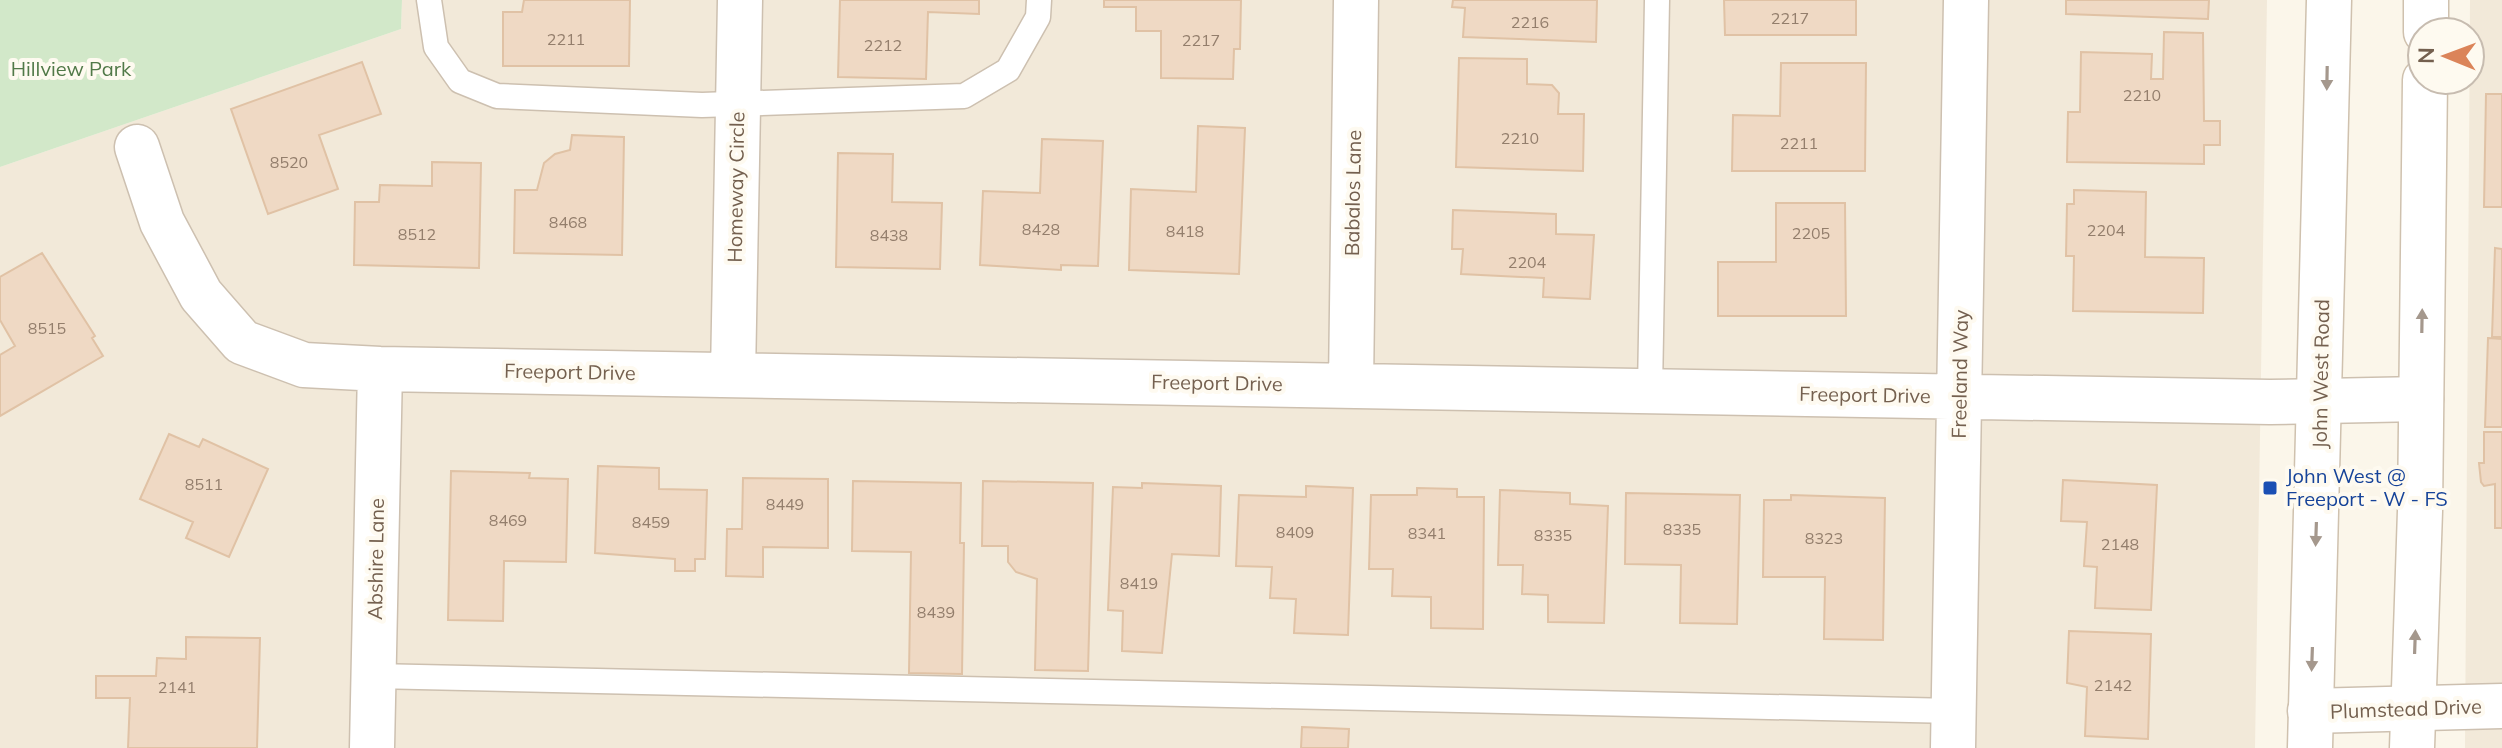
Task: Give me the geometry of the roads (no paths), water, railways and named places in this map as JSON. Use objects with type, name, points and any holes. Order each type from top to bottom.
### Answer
[{"type":"street","name":"Homeway Circle","points":[[733,375],[740,0]]},
{"type":"street","name":"Babalos Lane","points":[[1351,386],[1356,0]]},
{"type":"street","name":"Freeland Way","points":[[1953,729],[1966,0]]},
{"type":"street","name":"John West Road","points":[[2310,730],[2321,400],[2329,0]]},
{"type":"street","points":[[2412,728],[2425,96]]},
{"type":"street","name":"Freeport Drive","points":[[137,147],[162,222],[201,295],[242,342],[304,365],[380,369],[1960,397],[2421,399]]},
{"type":"street","name":"Abshire Lane","points":[[372,748],[380,369]]},
{"type":"street","name":"Plumstead Drive","points":[[2310,730],[2412,728],[2502,706]]},
{"type":"lane","points":[[429,0],[436,47],[460,81],[497,96],[738,104],[964,96],[1008,70],[1038,17],[1039,0]]},
{"type":"lane","points":[[1650,390],[1657,0]]},
{"type":"lane","points":[[373,676],[1953,729]]},
{"type":"place","name":"John West @ Freeport - W - FS","points":[[2270,488]]},
{"type":"park label","name":"Hillview Park","points":[[71,69]]}]
